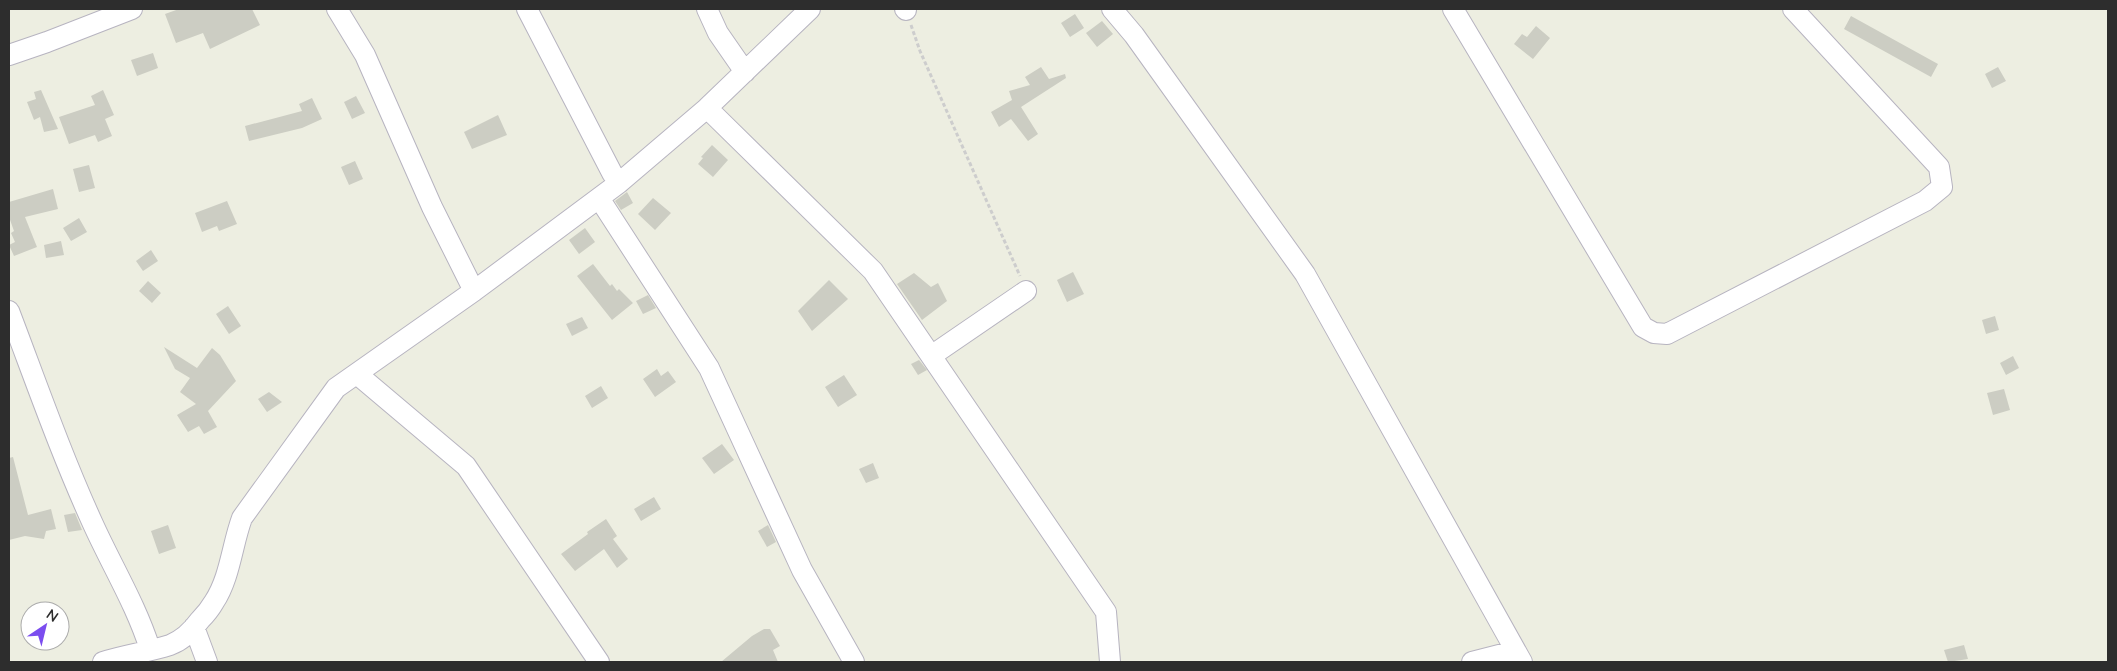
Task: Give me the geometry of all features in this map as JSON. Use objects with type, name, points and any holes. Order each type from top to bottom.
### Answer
[{"type":"street","points":[[9,54],[47,42],[132,9]]},
{"type":"street","points":[[337,9],[365,55],[432,207],[474,291]]},
{"type":"street","points":[[526,9],[619,183]]},
{"type":"street","points":[[707,9],[718,33],[745,72]]},
{"type":"street","points":[[103,662],[171,644],[187,636],[215,602],[224,579],[234,538],[246,512],[336,388],[474,291],[619,183],[707,108],[810,9]]},
{"type":"street","points":[[1112,9],[1134,35],[1305,274],[1519,656],[1472,662]]},
{"type":"street","points":[[1453,9],[1643,326],[1654,333],[1667,334],[1925,201],[1942,187],[1939,167],[1793,9]]},
{"type":"street","points":[[707,108],[873,270],[1106,612],[1110,662]]},
{"type":"street","points":[[599,198],[709,368],[802,570],[854,662]]},
{"type":"street","points":[[931,356],[1026,291]]},
{"type":"street","points":[[9,311],[64,458],[131,599],[150,649]]},
{"type":"street","points":[[356,374],[466,466],[599,662]]},
{"type":"street","points":[[194,627],[207,662]]},
{"type":"path","points":[[906,9],[920,50],[1026,291]]},
{"type":"building","points":[[179,9],[252,9],[260,25],[210,49],[203,33],[176,43],[165,14]]},
{"type":"building","points":[[1075,14],[1084,28],[1070,37],[1061,23]]},
{"type":"building","points":[[1851,16],[1938,64],[1931,77],[1844,29]]},
{"type":"building","points":[[1102,21],[1113,34],[1097,47],[1086,33]]},
{"type":"building","points":[[1536,26],[1550,38],[1533,59],[1514,44],[1522,34],[1527,37]]},
{"type":"building","points":[[153,53],[158,68],[137,76],[131,60]]},
{"type":"building","points":[[1041,67],[1049,79],[1065,74],[1066,78],[1021,107],[1038,134],[1028,141],[1011,119],[999,127],[991,112],[1012,100],[1009,91],[1030,85],[1025,77]]},
{"type":"building","points":[[1998,67],[2006,81],[1992,88],[1985,74]]},
{"type":"building","points":[[41,90],[58,129],[44,132],[40,117],[34,120],[27,102],[36,99],[34,92]]},
{"type":"building","points":[[103,90],[114,115],[105,119],[112,136],[98,142],[95,135],[69,144],[59,117],[95,105],[91,96]]},
{"type":"building","points":[[356,96],[365,113],[352,119],[344,102]]},
{"type":"building","points":[[312,98],[322,119],[302,128],[249,141],[245,126],[302,111],[299,104]]},
{"type":"building","points":[[498,115],[507,135],[472,149],[464,132]]},
{"type":"building","points":[[712,145],[728,160],[713,177],[698,164],[703,158],[701,157]]},
{"type":"building","points":[[355,161],[363,179],[349,185],[341,167]]},
{"type":"building","points":[[89,165],[95,188],[79,192],[73,169]]},
{"type":"building","points":[[53,189],[58,209],[25,217],[37,247],[14,256],[9,245],[15,242],[11,233],[14,231],[9,217],[9,202]]},
{"type":"building","points":[[627,192],[633,203],[621,210],[615,201]]},
{"type":"building","points":[[653,198],[671,213],[655,230],[638,214]]},
{"type":"building","points":[[227,201],[237,224],[219,231],[217,226],[202,232],[195,213]]},
{"type":"building","points":[[79,218],[87,232],[71,241],[63,228]]},
{"type":"building","points":[[585,228],[595,242],[579,254],[569,240]]},
{"type":"building","points":[[61,241],[64,255],[46,258],[44,245]]},
{"type":"building","points":[[151,250],[158,261],[143,271],[136,261]]},
{"type":"building","points":[[593,264],[610,286],[612,284],[617,291],[619,289],[633,303],[612,320],[577,276]]},
{"type":"building","points":[[1073,272],[1084,294],[1067,302],[1057,280]]},
{"type":"building","points":[[914,273],[931,287],[938,283],[947,301],[922,320],[897,284]]},
{"type":"building","points":[[829,280],[848,299],[812,331],[798,311]]},
{"type":"building","points":[[148,281],[161,293],[152,303],[139,291]]},
{"type":"building","points":[[648,295],[656,308],[643,314],[636,301]]},
{"type":"building","points":[[228,306],[241,326],[229,334],[216,314]]},
{"type":"building","points":[[1995,316],[1999,330],[1986,334],[1982,320]]},
{"type":"building","points":[[582,317],[588,328],[572,336],[566,324]]},
{"type":"building","points":[[164,347],[197,368],[212,348],[220,355],[236,381],[208,411],[217,427],[204,434],[199,426],[188,432],[177,415],[196,404],[180,392],[190,378],[175,369]]},
{"type":"building","points":[[2013,356],[2019,368],[2006,375],[2000,363]]},
{"type":"building","points":[[919,360],[927,370],[918,375],[911,364]]},
{"type":"building","points":[[657,369],[661,376],[668,371],[676,382],[655,397],[643,379]]},
{"type":"building","points":[[844,375],[857,395],[838,407],[825,387]]},
{"type":"building","points":[[601,386],[608,398],[592,408],[585,396]]},
{"type":"building","points":[[2004,389],[2010,410],[1993,415],[1987,393]]},
{"type":"building","points":[[269,392],[282,402],[267,412],[258,399]]},
{"type":"building","points":[[722,444],[734,460],[714,474],[702,458]]},
{"type":"building","points":[[13,457],[28,515],[51,509],[56,529],[46,531],[44,539],[25,536],[9,540],[9,458]]},
{"type":"building","points":[[873,463],[879,478],[866,483],[859,469]]},
{"type":"building","points":[[654,497],[661,509],[641,521],[634,509]]},
{"type":"building","points":[[75,513],[82,530],[68,532],[64,515]]},
{"type":"building","points":[[606,519],[617,536],[613,539],[628,559],[617,568],[604,549],[575,571],[561,554]]},
{"type":"building","points":[[168,525],[176,548],[159,554],[151,531]]},
{"type":"building","points":[[768,525],[776,542],[767,547],[758,531]]},
{"type":"building","points":[[764,629],[770,629],[780,646],[773,650],[778,662],[721,662],[752,636]]},
{"type":"building","points":[[1964,645],[1968,659],[1948,662],[1944,650]]}]
